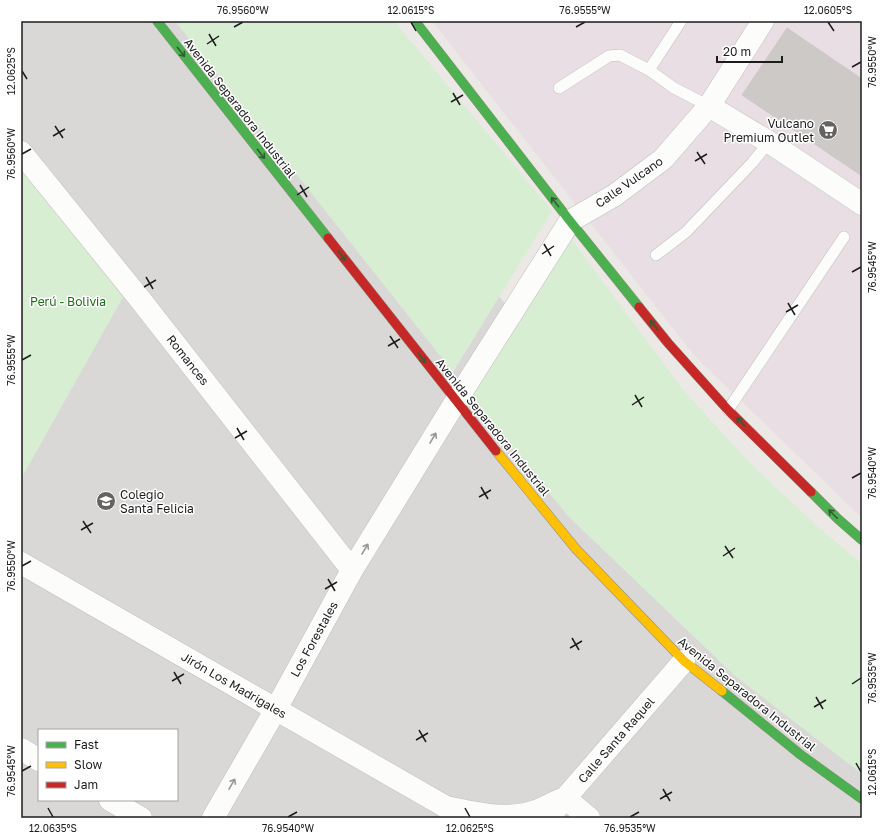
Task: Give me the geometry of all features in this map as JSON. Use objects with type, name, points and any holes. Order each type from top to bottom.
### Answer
[{"type":"main road","name":"Avenida Separadora Industrial","points":[[157,21],[456,401],[576,549],[684,661],[801,755],[862,799]]},
{"type":"main road","points":[[416,21],[570,221],[668,343],[728,410],[838,519],[862,540]]},
{"type":"street","name":"Calle Vulcano","points":[[456,401],[570,221],[615,195],[663,158],[709,106],[763,21]]},
{"type":"street","points":[[709,106],[769,142],[862,204]]},
{"type":"street","name":"Romances","points":[[21,152],[139,298],[352,570]]},
{"type":"street","name":"Los Forestales","points":[[213,818],[276,709],[352,570],[456,401]]},
{"type":"street","name":"Jirón Los Madrigales","points":[[21,563],[453,812],[507,816],[535,811],[565,798]]},
{"type":"street","name":"Calle Santa Raquel","points":[[548,818],[684,661]]},
{"type":"street","points":[[21,749],[38,759]]},
{"type":"street","points":[[565,798],[590,818]]},
{"type":"street","points":[[112,801],[141,818]]},
{"type":"lane","points":[[649,70],[681,21]]},
{"type":"lane","points":[[559,88],[609,56],[620,55],[649,70],[674,88],[709,106]]},
{"type":"lane","points":[[656,255],[686,232],[752,163],[769,142]]},
{"type":"lane","points":[[728,410],[844,237]]},
{"type":"shaded area","points":[[21,21],[278,21],[329,91],[788,645],[862,700],[862,818],[21,818]]},
{"type":"shaded area","points":[[432,21],[862,21],[862,518],[694,355]]},
{"type":"green space","points":[[175,21],[394,21],[552,211],[453,372]]},
{"type":"green space","name":"Perú - Bolivia","points":[[21,166],[123,297],[21,479]]},
{"type":"green space","points":[[569,236],[684,391],[749,462],[819,528],[862,564],[862,774],[734,675],[569,517],[468,396]]},
{"type":"building","name":"Vulcano Premium Outlet","points":[[787,28],[862,79],[862,176],[742,95]]},
{"type":"traffic: fast","points":[[157,21],[328,238]]},
{"type":"traffic: fast","points":[[415,21],[570,221],[639,307]]},
{"type":"traffic: fast","points":[[811,492],[862,540]]},
{"type":"traffic: fast","points":[[722,691],[801,755],[862,799]]},
{"type":"traffic: slow","points":[[496,451],[576,549],[684,661],[722,691]]},
{"type":"traffic: jam","points":[[328,238],[496,451]]},
{"type":"traffic: jam","points":[[639,307],[668,343],[728,410],[811,492]]},
{"type":"place","name":"Vulcano Premium Outlet","points":[[828,130]]},
{"type":"place","name":"Colegio Santa Felicia","points":[[106,501]]}]
